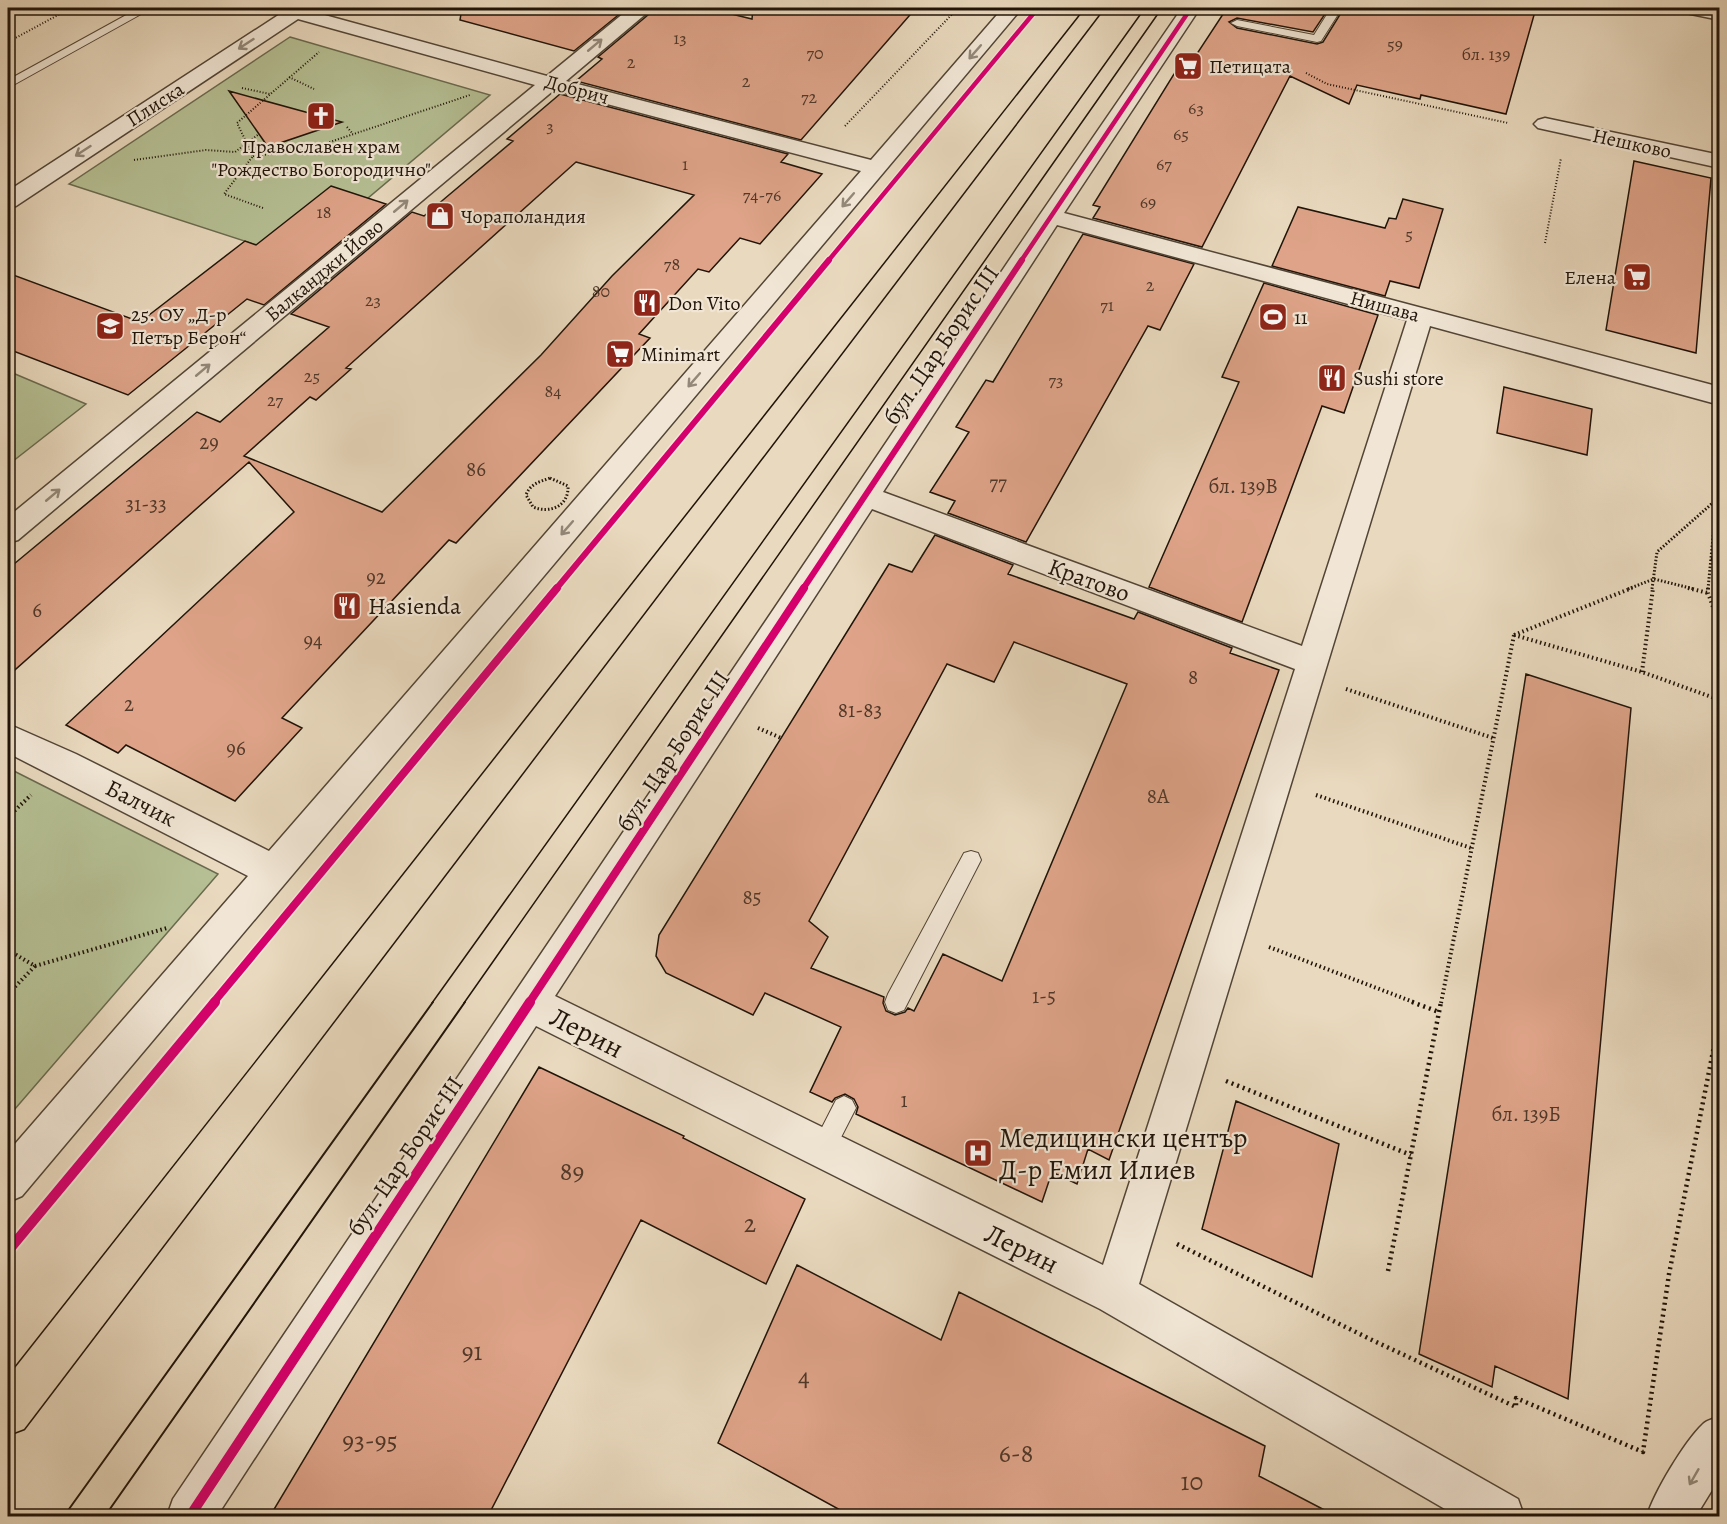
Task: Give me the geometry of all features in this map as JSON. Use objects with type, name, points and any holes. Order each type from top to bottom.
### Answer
[{"type":"main road","points":[[8,1413],[1095,8]]},
{"type":"street","name":"Балканджи Йово","points":[[8,532],[640,8]]},
{"type":"street","points":[[8,1182],[1013,8]]},
{"type":"street","name":"бул. Цар Борис III","points":[[190,1516],[1050,216],[1191,8]]},
{"type":"street","points":[[1688,8],[1719,14]]},
{"type":"street","name":"Добрич","points":[[292,9],[550,82],[876,168]]},
{"type":"street","name":"Плиска","points":[[8,201],[292,9]]},
{"type":"street","name":"Нешково","points":[[1545,124],[1719,162]]},
{"type":"street","name":"Нишава","points":[[1050,216],[1719,396]]},
{"type":"street","points":[[1115,1294],[1421,316]]},
{"type":"street","name":"Кратово","points":[[865,496],[1310,669]]},
{"type":"street","name":"Балчик","points":[[8,738],[64,764],[273,872]]},
{"type":"street","name":"Лерин","points":[[530,1003],[1115,1294],[1501,1516]]},
{"type":"street","points":[[1670,1516],[1702,1462],[1719,1439]]},
{"type":"lane","points":[[8,84],[146,8]]},
{"type":"lane","points":[[1237,23],[1317,39],[1336,8]]},
{"type":"lane","points":[[896,1002],[971,860]]},
{"type":"lane","points":[[823,1149],[844,1108]]},
{"type":"path","points":[[8,42],[71,8]]},
{"type":"path","points":[[840,130],[958,8]]},
{"type":"path","points":[[253,156],[237,123],[324,47]]},
{"type":"path","points":[[1306,73],[1327,84],[1506,123]]},
{"type":"path","points":[[289,77],[314,89]]},
{"type":"path","points":[[234,93],[241,88],[271,94]]},
{"type":"path","points":[[263,208],[224,194],[253,156],[306,150],[479,92]]},
{"type":"path","points":[[347,127],[353,134]]},
{"type":"path","points":[[129,161],[206,150],[235,152],[259,134]]},
{"type":"path","points":[[1545,243],[1560,164]]},
{"type":"path","points":[[1719,465],[1708,593],[1719,627]]},
{"type":"path","points":[[1642,672],[1657,552],[1716,500]]},
{"type":"path","points":[[1711,558],[1719,561]]},
{"type":"path","points":[[1514,635],[1654,579],[1708,593]]},
{"type":"path","points":[[1514,635],[1642,672],[1719,700]]},
{"type":"path","points":[[1388,1271],[1514,635]]},
{"type":"path","points":[[1310,669],[1493,738]]},
{"type":"path","points":[[1275,781],[1471,848]]},
{"type":"path","points":[[8,817],[18,807]]},
{"type":"path","points":[[8,994],[35,966],[175,926]]},
{"type":"path","points":[[1228,931],[1439,1012]]},
{"type":"path","points":[[8,950],[35,966]]},
{"type":"path","points":[[1136,1223],[1374,1341],[1516,1407],[1516,1398],[1643,1452],[1669,1274],[1719,1016]]},
{"type":"path","points":[[1186,1065],[1411,1155]]},
{"type":"green space","points":[[290,37],[490,95],[297,258],[69,184]]},
{"type":"green space","points":[[8,371],[86,404],[8,465]]},
{"type":"green space","points":[[8,768],[218,874],[8,1117]]},
{"type":"building","points":[[462,8],[627,8],[574,51],[460,20]]},
{"type":"building","points":[[652,8],[707,8],[752,19],[753,8],[916,8],[801,140],[576,81],[602,59],[598,57],[649,14]]},
{"type":"building","points":[[1227,8],[1329,8],[1313,32],[1237,18],[1229,22],[1237,28],[1317,44],[1323,42],[1344,8],[1536,8],[1506,114],[1421,95],[1420,99],[1357,85],[1349,104],[1290,76],[1202,247],[1093,218],[1100,207],[1093,205],[1182,61],[1191,63]]},
{"type":"building","points":[[229,91],[342,122],[268,147]]},
{"type":"building","points":[[560,94],[788,154],[781,162],[822,174],[760,244],[740,238],[709,272],[698,269],[639,334],[650,338],[456,543],[449,540],[282,718],[302,728],[235,801],[126,745],[118,753],[66,725],[294,512],[249,462],[8,676],[8,569],[197,412],[220,422],[329,327],[291,314],[412,212],[424,216],[513,141],[507,139]],"holes":[[[576,162],[694,195],[612,276],[541,355],[382,512],[244,456],[310,397],[316,400],[351,369],[346,368]]]},
{"type":"building","points":[[1634,161],[1711,178],[1696,353],[1606,330]]},
{"type":"building","points":[[331,186],[386,204],[264,305],[247,299],[128,395],[8,349],[8,273],[140,322],[245,241],[256,245]]},
{"type":"building","points":[[1403,199],[1443,209],[1419,288],[1390,281],[1385,296],[1272,266],[1298,207],[1385,228],[1389,218],[1396,219]]},
{"type":"building","points":[[1083,234],[1194,264],[1160,330],[1148,326],[1026,542],[948,513],[955,501],[930,492],[969,432],[956,427],[986,380],[993,382]]},
{"type":"building","points":[[1264,283],[1378,315],[1344,413],[1322,406],[1242,622],[1149,587],[1239,382],[1222,377]]},
{"type":"building","points":[[1504,387],[1592,409],[1587,455],[1497,433]]},
{"type":"building","points":[[935,535],[1013,565],[1008,574],[1134,619],[1138,612],[1232,648],[1230,653],[1279,670],[1109,1160],[1088,1149],[1077,1184],[1052,1172],[1042,1202],[856,1114],[858,1107],[854,1099],[845,1094],[835,1098],[832,1102],[810,1092],[841,1027],[765,993],[753,1015],[666,973],[656,956],[659,935],[889,564],[912,572]],"holes":[[[1014,642],[1127,684],[1002,981],[943,954],[914,1011],[908,1008],[905,1012],[895,1015],[886,1011],[883,1003],[884,997],[811,968],[828,937],[809,921],[947,664],[994,682]]]},
{"type":"building","points":[[1526,674],[1631,708],[1568,1399],[1495,1366],[1492,1387],[1419,1354]]},
{"type":"building","points":[[539,1067],[684,1136],[683,1138],[805,1199],[766,1284],[641,1220],[488,1516],[270,1516]]},
{"type":"building","points":[[1236,1101],[1339,1144],[1312,1277],[1202,1229]]},
{"type":"building","points":[[797,1265],[941,1340],[959,1292],[1265,1446],[1259,1476],[1336,1516],[851,1516],[718,1443]]},
{"type":"tram line","points":[[432,1003],[1145,8]]},
{"type":"tram line","points":[[464,1003],[1162,8]]},
{"type":"tram line","points":[[64,1516],[433,1002]]},
{"type":"tram line","points":[[105,1516],[465,1002]]},
{"type":"cycle path","points":[[8,1251],[1038,8]]},
{"type":"cycle path","points":[[190,1516],[1140,81],[1191,8]]},
{"type":"place","name":"Петицата","points":[[1188,66]]},
{"type":"place","name":"Православен храм \"Рождество Богородично\"","points":[[321,116]]},
{"type":"place","name":"Чораполандия","points":[[440,216]]},
{"type":"place","name":"Елена","points":[[1637,277]]},
{"type":"place","name":"Don Vito","points":[[647,303]]},
{"type":"place","name":"11","points":[[1273,317]]},
{"type":"place","name":"25. ОУ „Д-р Петър Берон“","points":[[110,326]]},
{"type":"place","name":"Minimart","points":[[620,354]]},
{"type":"place","name":"Sushi store","points":[[1332,378]]},
{"type":"place","name":"Hasienda","points":[[347,606]]},
{"type":"place","name":"Медицински център Д-р Емил Илиев","points":[[978,1153]]}]
